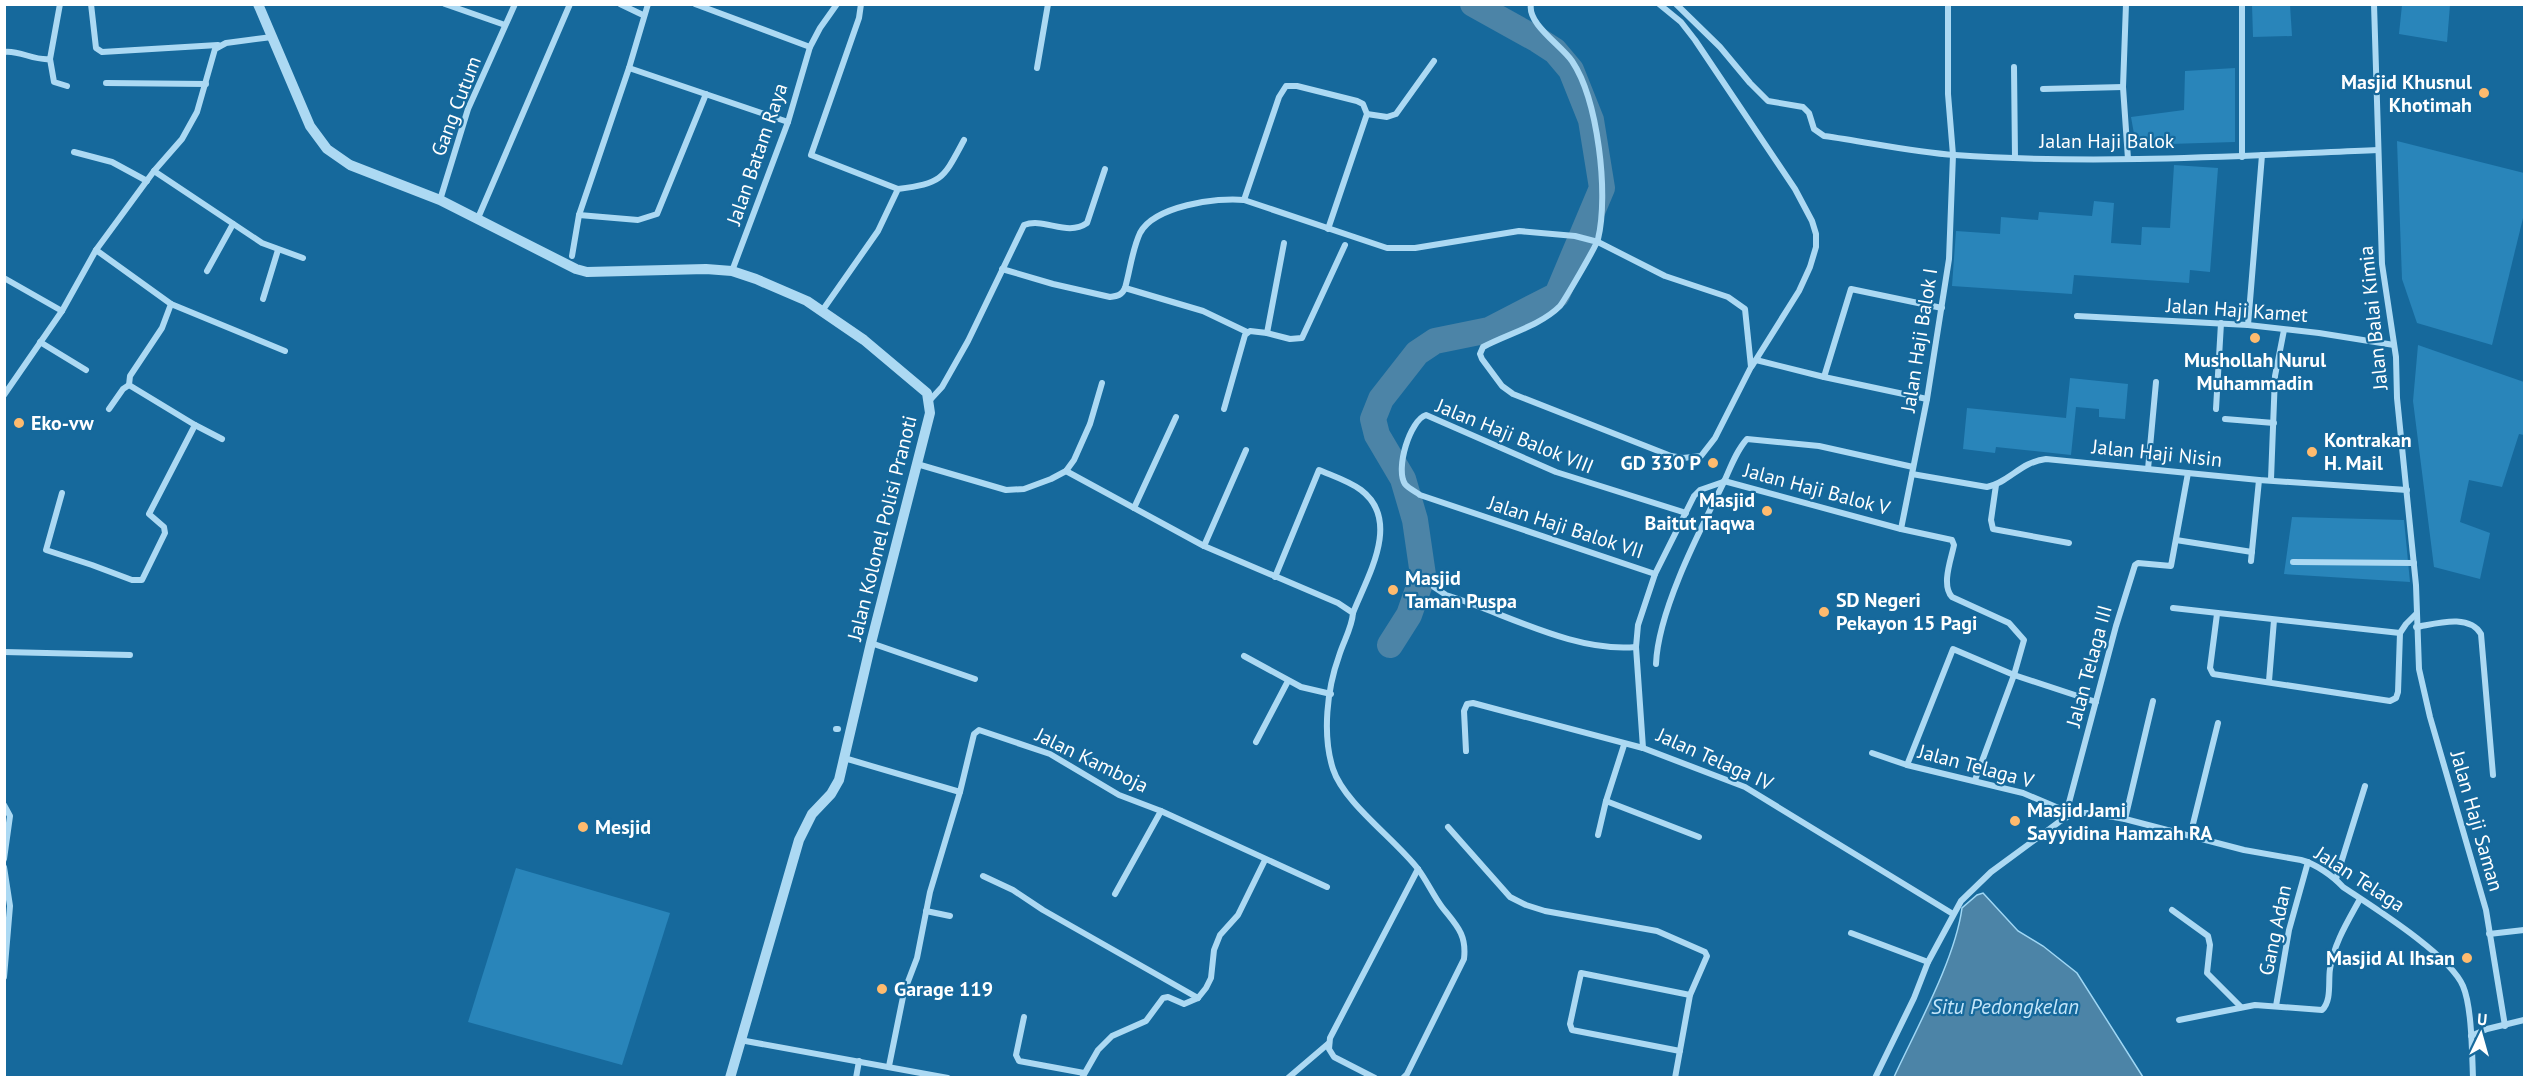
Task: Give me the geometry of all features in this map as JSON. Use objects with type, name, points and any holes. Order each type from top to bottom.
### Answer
[{"type":"street","points":[[60,4],[50,59],[54,82],[67,86]]},
{"type":"street","points":[[91,4],[96,48],[102,52],[218,45],[272,37]]},
{"type":"street","name":"Jalan Kolonel Polisi Pranoti","points":[[258,4],[310,126],[327,149],[350,165],[440,200],[576,269],[587,272],[687,269],[732,272],[793,294],[822,311],[922,387],[930,400],[930,413],[844,758],[835,788],[812,814],[799,840],[730,1077]]},
{"type":"street","points":[[445,4],[505,24]]},
{"type":"street","name":"Gang Cutum","points":[[440,200],[468,109],[515,4]]},
{"type":"street","points":[[478,218],[570,4]]},
{"type":"street","points":[[620,4],[643,15]]},
{"type":"street","points":[[572,256],[579,215],[629,68],[648,4]]},
{"type":"street","points":[[695,4],[810,47]]},
{"type":"street","name":"Jalan Batam Raya","points":[[732,272],[788,122],[810,47],[837,4]]},
{"type":"street","points":[[861,4],[859,18],[811,155],[898,189],[934,183],[945,175],[964,141]]},
{"type":"street","points":[[1037,68],[1048,4]]},
{"type":"street","points":[[1531,4],[1536,24],[1555,40],[1574,63],[1592,107],[1602,200],[1595,241],[1560,306],[1542,319],[1489,344],[1481,350],[1482,359],[1502,386],[1525,399],[1671,456],[1695,458],[1706,452],[1715,438],[1751,367],[1799,291],[1816,247],[1812,221],[1795,189],[1695,40],[1681,22],[1659,4]]},
{"type":"street","name":"Jalan Haji Balok","points":[[1676,4],[1720,47],[1750,83],[1768,100],[1803,107],[1809,113],[1814,129],[1821,135],[1953,155],[2014,158],[2242,157],[2378,150]]},
{"type":"street","name":"Jalan Haji Balok I","points":[[1901,529],[1927,399],[1949,259],[1953,155],[1947,94],[1948,4]]},
{"type":"street","points":[[2126,4],[2123,87],[2128,159]]},
{"type":"street","points":[[2242,4],[2242,157]]},
{"type":"street","name":"Jalan Balai Kimia","points":[[2374,4],[2382,264],[2394,345],[2414,563],[2416,627]]},
{"type":"street","points":[[4,395],[62,311],[96,250],[154,171],[182,139],[196,112],[213,54],[218,45]]},
{"type":"street","points":[[4,52],[12,51],[40,60],[50,59]]},
{"type":"street","points":[[1367,114],[1387,117],[1396,114],[1434,61]]},
{"type":"street","points":[[2014,67],[2014,158]]},
{"type":"street","points":[[629,68],[788,122]]},
{"type":"street","points":[[106,83],[206,84]]},
{"type":"street","points":[[1244,200],[1279,97],[1286,86],[1297,86],[1358,101],[1363,104],[1367,114],[1328,229]]},
{"type":"street","points":[[2043,89],[2123,87]]},
{"type":"street","points":[[579,215],[638,220],[657,214],[706,94]]},
{"type":"street","points":[[74,152],[112,162],[147,181]]},
{"type":"street","points":[[2248,325],[2262,155]]},
{"type":"street","points":[[930,400],[942,387],[968,341],[1024,225],[1032,222],[1067,229],[1081,227],[1087,223],[1105,169]]},
{"type":"street","points":[[154,171],[262,243],[303,258]]},
{"type":"street","points":[[822,311],[878,231],[898,189]]},
{"type":"street","points":[[1002,269],[1110,297],[1122,294],[1137,241],[1150,221],[1175,209],[1213,199],[1244,200],[1387,248],[1519,231],[1575,236],[1595,241],[1665,276],[1717,292],[1743,306],[1747,317],[1751,367]]},
{"type":"street","points":[[207,271],[233,224]]},
{"type":"street","points":[[1267,333],[1284,243]]},
{"type":"street","points":[[1125,288],[1203,311],[1247,332],[1267,333],[1290,339],[1302,338],[1345,245]]},
{"type":"street","points":[[96,250],[171,304],[285,351]]},
{"type":"street","points":[[263,299],[278,250]]},
{"type":"street","points":[[4,278],[62,311]]},
{"type":"street","points":[[1824,377],[1851,289],[1942,308]]},
{"type":"street","points":[[129,385],[130,376],[162,328],[171,304]]},
{"type":"street","name":"Jalan Haji Kamet","points":[[2077,316],[2248,325],[2394,345]]},
{"type":"street","points":[[2216,409],[2221,323]]},
{"type":"street","points":[[2271,479],[2275,376],[2284,330]]},
{"type":"street","points":[[1224,409],[1247,332]]},
{"type":"street","points":[[40,342],[86,370]]},
{"type":"street","points":[[1756,360],[1927,399]]},
{"type":"street","points":[[2148,468],[2156,382]]},
{"type":"street","points":[[917,465],[999,488],[1017,490],[1033,486],[1066,471],[1074,460],[1102,383]]},
{"type":"street","points":[[110,409],[123,388],[129,385]]},
{"type":"street","points":[[129,385],[195,426],[222,439]]},
{"type":"street","name":"Jalan Haji Balok VIII","points":[[1420,495],[1405,484],[1400,466],[1404,451],[1418,421],[1426,416],[1556,472],[1686,513]]},
{"type":"street","points":[[1134,508],[1176,417]]},
{"type":"street","points":[[2225,419],[2274,423]]},
{"type":"street","points":[[62,493],[46,550],[132,580],[142,580],[165,530],[149,514],[195,426]]},
{"type":"street","points":[[1656,664],[1662,624],[1687,562],[1744,442],[1752,438],[1819,447],[1977,487],[1996,485],[1991,520],[1992,529],[2069,543]]},
{"type":"street","points":[[1204,546],[1246,450]]},
{"type":"street","name":"Jalan Haji Nisin","points":[[1996,485],[2024,465],[2046,459],[2259,480],[2271,479],[2407,490]]},
{"type":"street","points":[[1275,577],[1319,470],[1360,490],[1376,507],[1381,532],[1375,556],[1338,659],[1331,694],[1329,752],[1333,770],[1341,785],[1418,869],[1441,906],[1464,935],[1464,959],[1407,1074],[1403,1077]]},
{"type":"street","points":[[1066,471],[1204,546],[1338,603],[1353,613]]},
{"type":"street","points":[[2188,473],[2176,540],[2252,552]]},
{"type":"street","points":[[2251,561],[2259,480]]},
{"type":"street","name":"Jalan Haji Balok VII","points":[[1420,495],[1655,574],[1694,496],[1700,490],[1724,482]]},
{"type":"street","name":"Jalan Haji Balok V","points":[[1724,482],[1953,541],[1947,583],[1948,592],[1952,597],[2009,623],[2022,636],[2024,645],[2014,675]]},
{"type":"street","name":"Jalan Telaga III","points":[[2069,812],[2096,702],[2135,565],[2138,563],[2170,566],[2176,540]]},
{"type":"street","points":[[2294,562],[2414,563]]},
{"type":"street","name":"Jalan Telaga IV","points":[[1655,574],[1638,625],[1636,647],[1643,748],[1745,787],[1953,914]]},
{"type":"street","points":[[1434,587],[1446,596],[1571,639],[1607,647],[1636,647]]},
{"type":"street","points":[[2173,608],[2274,621],[2400,633]]},
{"type":"street","points":[[2217,614],[2211,672],[2390,701],[2396,698],[2398,692],[2400,633],[2416,614]]},
{"type":"street","points":[[2269,681],[2274,621]]},
{"type":"street","points":[[2416,627],[2457,621],[2478,628],[2482,641],[2493,775]]},
{"type":"street","name":"Jalan Haji Saman","points":[[2416,627],[2423,689],[2486,910],[2505,1026]]},
{"type":"street","points":[[871,643],[975,679]]},
{"type":"street","points":[[1907,765],[1953,649],[2014,675],[2096,702]]},
{"type":"street","points":[[4,652],[130,655]]},
{"type":"street","points":[[1244,656],[1288,681],[1331,694]]},
{"type":"street","points":[[1975,780],[2014,675]]},
{"type":"street","points":[[1256,742],[1288,681]]},
{"type":"street","points":[[2126,819],[2153,701]]},
{"type":"street","points":[[1466,751],[1464,711],[1467,704],[1473,703],[1624,745],[1643,748]]},
{"type":"street","points":[[2190,836],[2218,723]]},
{"type":"street","name":"Jalan Kamboja","points":[[960,792],[974,734],[984,730],[1050,754],[1119,795],[1161,811],[1327,887]]},
{"type":"street","points":[[1598,835],[1605,801],[1624,745]]},
{"type":"street","name":"Jalan Telaga V","points":[[1872,753],[1907,765],[2023,793],[2069,812]]},
{"type":"street","points":[[844,758],[960,792],[926,911],[917,958],[904,992],[890,1066]]},
{"type":"street","points":[[2336,879],[2365,786]]},
{"type":"street","points":[[1605,801],[1699,837]]},
{"type":"street","points":[[4,805],[10,816],[4,859]]},
{"type":"street","points":[[1114,894],[1161,811]]},
{"type":"street","points":[[1875,1077],[1914,998],[1928,962],[1965,896],[1985,877],[2069,812]]},
{"type":"street","name":"Jalan Telaga","points":[[2069,812],[2126,819],[2244,850],[2308,862],[2336,879],[2399,924],[2451,968],[2463,986],[2471,1036],[2473,1077]]},
{"type":"street","points":[[1448,827],[1510,897],[1526,905],[1545,911],[1657,931],[1705,952],[1707,956],[1690,995],[1675,1077]]},
{"type":"street","points":[[1024,1017],[1016,1055],[1019,1061],[1083,1076],[1098,1050],[1112,1036],[1146,1021],[1163,998],[1168,997],[1184,1004],[1198,998],[1211,978],[1214,950],[1220,935],[1238,915],[1265,860]]},
{"type":"street","name":"Gang Adan","points":[[2276,1006],[2289,930],[2308,862]]},
{"type":"street","points":[[4,867],[7,906],[4,978]]},
{"type":"street","points":[[1288,1077],[1329,1043],[1418,869]]},
{"type":"street","points":[[983,876],[1013,890],[1198,998]]},
{"type":"street","points":[[2179,1020],[2241,1006],[2276,1006],[2318,1011],[2325,1007],[2333,956],[2342,933],[2361,899]]},
{"type":"street","points":[[2172,910],[2208,936],[2210,945],[2207,973],[2241,1006]]},
{"type":"street","points":[[926,911],[951,916]]},
{"type":"street","points":[[2489,934],[2524,930]]},
{"type":"street","points":[[1851,933],[1928,962]]},
{"type":"street","points":[[1680,1052],[1572,1030],[1570,1024],[1581,974],[1690,995]]},
{"type":"street","points":[[2471,1036],[2487,1029],[2524,1020]]},
{"type":"street","points":[[740,1040],[948,1077]]},
{"type":"street","points":[[1329,1043],[1330,1052],[1334,1057],[1375,1077]]},
{"type":"street","points":[[855,1077],[860,1061]]},
{"type":"shaded area","points":[[2252,5],[2290,5],[2292,36],[2253,37]]},
{"type":"shaded area","points":[[2402,5],[2450,5],[2447,42],[2399,34]]},
{"type":"shaded area","points":[[2235,68],[2235,142],[2136,145],[2131,117],[2184,110],[2185,71]]},
{"type":"shaded area","points":[[2397,141],[2524,173],[2524,214],[2492,345],[2417,323],[2402,279]]},
{"type":"shaded area","points":[[2174,165],[2218,168],[2210,272],[2190,270],[2189,283],[2074,275],[2072,294],[1952,286],[1956,231],[2000,234],[2001,217],[2038,220],[2039,212],[2092,216],[2094,201],[2114,203],[2111,243],[2141,245],[2142,227],[2170,228]]},
{"type":"shaded area","points":[[2418,345],[2524,382],[2524,435],[2519,434],[2502,487],[2469,480],[2460,522],[2490,533],[2480,579],[2434,567],[2413,401]]},
{"type":"shaded area","points":[[2070,378],[2128,384],[2125,419],[2099,417],[2099,409],[2076,407],[2071,455],[1996,447],[1995,453],[1963,449],[1967,408],[2066,418]]},
{"type":"shaded area","points":[[2292,517],[2404,520],[2410,582],[2284,574]]},
{"type":"shaded area","points":[[516,868],[670,913],[622,1065],[468,1022]]},
{"type":"water","name":"Situ Pedongkelan","points":[[1983,893],[2018,931],[2043,946],[2077,973],[2143,1077],[1894,1077],[1952,950],[1962,908],[1977,895]]},
{"type":"waterway","points":[[1390,645],[1409,615],[1423,575],[1415,520],[1403,479],[1377,435],[1373,419],[1381,399],[1417,353],[1435,341],[1489,330],[1557,295],[1602,188],[1591,120],[1571,70],[1555,51],[1473,4]]},
{"type":"place","name":"Masjid Khusnul Khotimah","points":[[2484,93]]},
{"type":"place","name":"Mushollah Nurul Muhammadin","points":[[2255,338]]},
{"type":"place","name":"Eko-vw","points":[[19,423]]},
{"type":"place","name":"Kontrakan H. Mail","points":[[2312,452]]},
{"type":"place","name":"GD 330 P","points":[[1713,463]]},
{"type":"place","name":"Masjid Baitut Taqwa","points":[[1767,511]]},
{"type":"place","name":"Masjid Taman Puspa","points":[[1393,590]]},
{"type":"place","name":"SD Negeri Pekayon 15 Pagi","points":[[1824,612]]},
{"type":"place","name":"Masjid Jami Sayyidina Hamzah RA","points":[[2015,821]]},
{"type":"place","name":"Mesjid","points":[[583,827]]},
{"type":"place","name":"Masjid Al Ihsan","points":[[2467,958]]},
{"type":"place","name":"Garage 119","points":[[882,989]]}]
